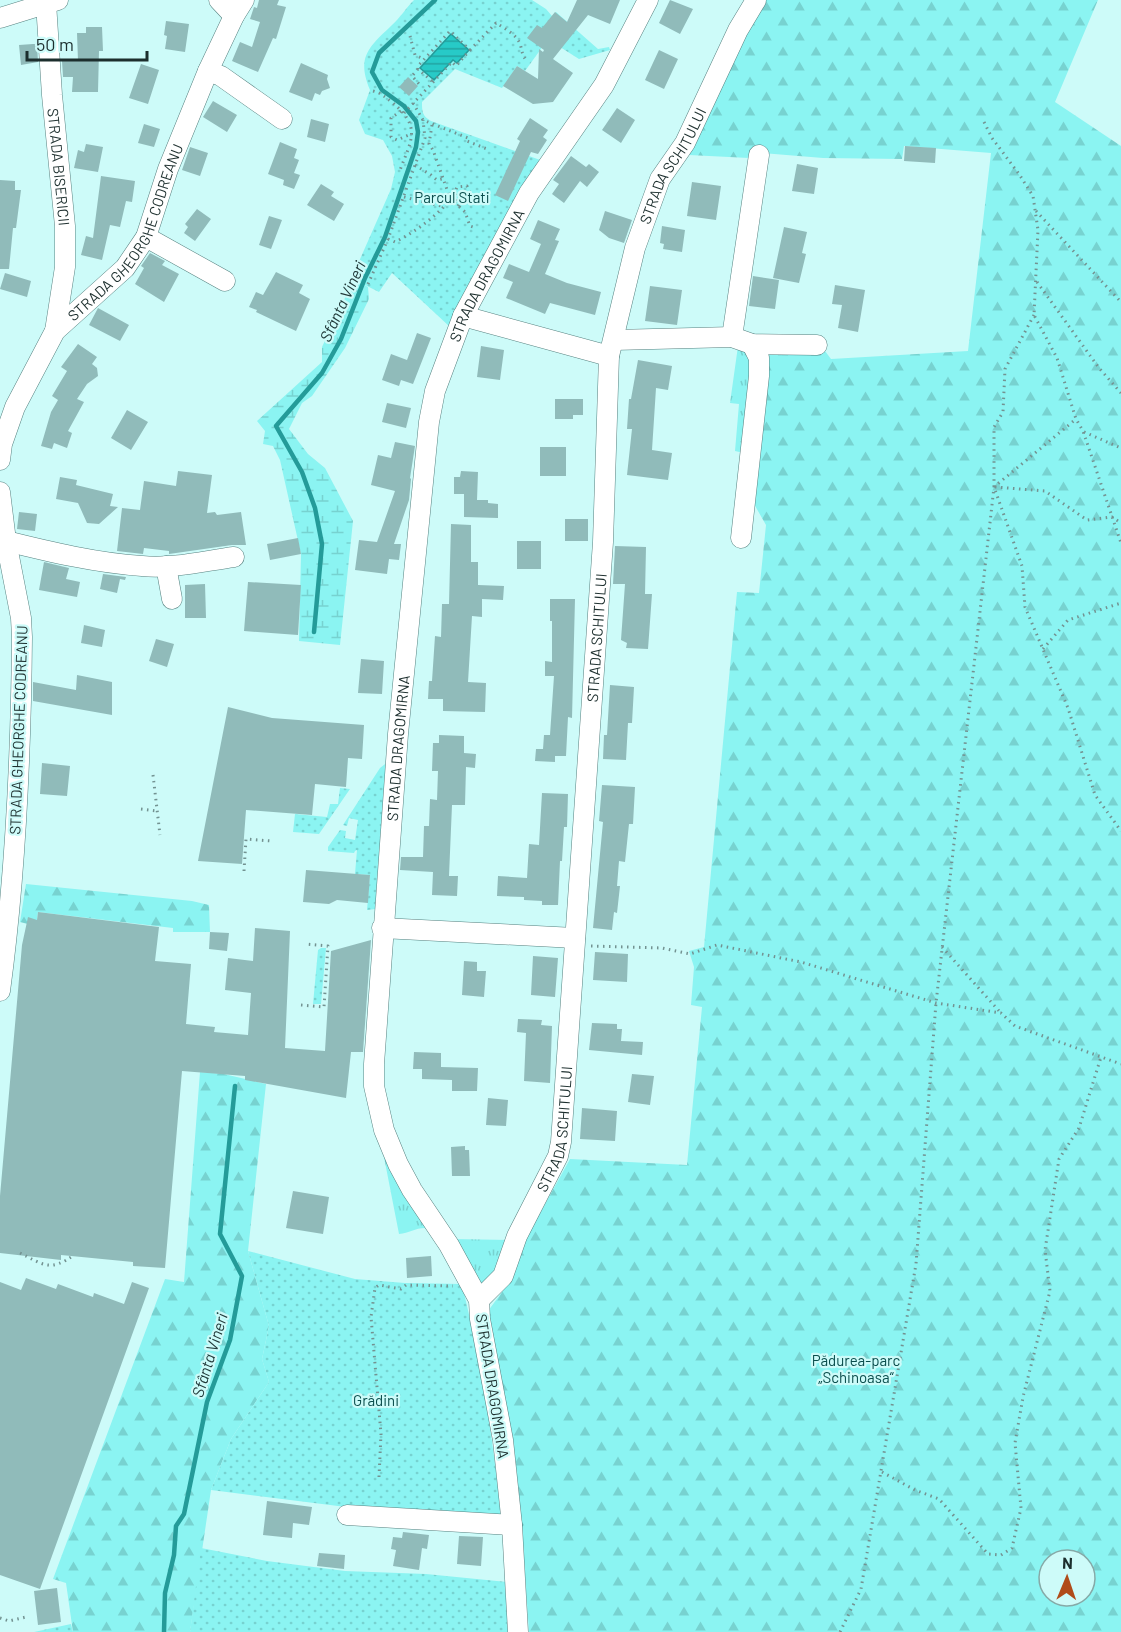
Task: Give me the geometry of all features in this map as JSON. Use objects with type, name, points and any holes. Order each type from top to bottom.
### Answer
[{"type":"street","points":[[219,0],[239,8]]},
{"type":"street","name":"STRADA DRAGOMIRNA","points":[[518,1632],[512,1525],[503,1440],[475,1293],[449,1245],[412,1191],[398,1164],[384,1130],[374,1086],[382,928],[399,722],[429,422],[435,391],[463,316],[529,193],[604,85],[648,0]]},
{"type":"street","name":"STRADA SCHITULUI","points":[[475,1293],[503,1276],[517,1236],[558,1156],[561,1142],[603,542],[611,348],[623,289],[660,179],[684,143],[738,30],[756,0]]},
{"type":"street","name":"STRADA BISERICII","points":[[0,18],[51,1],[52,94],[66,242],[65,267],[55,331]]},
{"type":"street","name":"STRADA GHEORGHE CODREANU","points":[[0,460],[2,444],[15,407],[55,331],[125,268],[146,237],[168,169],[208,71],[239,8]]},
{"type":"street","points":[[208,71],[221,76],[282,119]]},
{"type":"street","points":[[732,337],[759,155]]},
{"type":"street","points":[[146,237],[225,281]]},
{"type":"street","points":[[463,316],[611,348],[732,337],[752,344],[817,345]]},
{"type":"street","points":[[741,538],[759,376],[759,358],[752,344]]},
{"type":"street","name":"STRADA GHEORGHE CODREANU","points":[[0,492],[6,541],[21,618],[22,656],[18,791],[9,925],[0,991]]},
{"type":"street","points":[[6,541],[50,552],[131,565],[166,566],[234,557]]},
{"type":"street","points":[[166,566],[172,598]]},
{"type":"street","points":[[382,928],[575,941]]},
{"type":"street","points":[[347,1515],[512,1525]]},
{"type":"path","points":[[411,134],[397,140],[391,137],[391,118],[403,112],[413,103],[452,62],[456,66],[496,23],[520,43],[521,55],[528,63]]},
{"type":"path","points":[[420,85],[412,76],[414,72],[450,31],[471,50]]},
{"type":"path","points":[[410,36],[414,55],[412,62]]},
{"type":"path","points":[[414,55],[424,59]]},
{"type":"path","points":[[418,69],[433,82]]},
{"type":"path","points":[[373,91],[380,92],[409,119],[411,134],[400,170]]},
{"type":"path","points":[[368,284],[388,239],[425,138],[423,120],[413,103]]},
{"type":"path","points":[[423,120],[487,148]]},
{"type":"path","points":[[840,1632],[844,1628],[861,1589],[916,1264],[936,1003],[994,487],[994,427],[1003,412],[1005,369],[1034,315],[1038,230],[1033,196],[992,138],[984,122]]},
{"type":"path","points":[[432,125],[429,144],[442,178],[451,200],[465,212],[470,226],[473,227]]},
{"type":"path","points":[[415,165],[437,180],[442,178]]},
{"type":"path","points":[[458,206],[455,192],[458,187],[467,186],[470,193]]},
{"type":"path","points":[[404,197],[445,207]]},
{"type":"path","points":[[388,239],[395,242],[412,233],[451,200]]},
{"type":"path","points":[[1035,210],[1121,302]]},
{"type":"path","points":[[1036,280],[1099,368],[1121,393]]},
{"type":"path","points":[[1034,315],[1057,357],[1076,419],[1083,431],[1121,543]]},
{"type":"path","points":[[994,487],[1076,419]]},
{"type":"path","points":[[1083,431],[1121,448]]},
{"type":"path","points":[[994,487],[1045,491],[1087,520],[1112,517],[1121,523]]},
{"type":"path","points":[[994,487],[1022,566],[1025,607],[1068,708],[1095,795],[1121,831]]},
{"type":"path","points":[[1043,648],[1068,620],[1121,603]]},
{"type":"path","points":[[153,775],[160,835]]},
{"type":"path","points":[[141,809],[157,811]]},
{"type":"path","points":[[244,871],[246,839],[271,841]]},
{"type":"path","points":[[575,941],[662,948],[690,954],[717,945],[801,962],[936,1003],[1001,1013]]},
{"type":"path","points":[[301,1005],[324,1007],[328,946],[305,944]]},
{"type":"path","points":[[942,947],[1001,1013],[1016,1026],[1121,1064]]},
{"type":"path","points":[[881,1472],[915,1490],[939,1499],[988,1554],[1001,1555],[1012,1548],[1021,1508],[1015,1443],[1023,1397],[1050,1291],[1045,1250],[1059,1159],[1079,1128],[1101,1057]]},
{"type":"path","points":[[20,1253],[48,1266],[60,1265],[74,1255]]},
{"type":"path","points":[[379,1477],[381,1434],[371,1317],[375,1288],[379,1285],[401,1289],[406,1285],[475,1293]]},
{"type":"path","points":[[0,1618],[9,1621],[26,1617]]},
{"type":"green space","name":"Parcul Stati","points":[[414,0],[532,0],[552,16],[556,12],[598,49],[609,47],[610,50],[579,59],[560,47],[546,42],[525,71],[517,66],[502,88],[455,69],[422,102],[423,113],[431,121],[543,161],[450,327],[392,273],[379,292],[357,281],[349,284],[391,189],[395,172],[392,156],[383,140],[365,134],[359,120],[370,90],[364,69],[365,61],[371,47]]},
{"type":"green space","name":"Pădurea-parc „Schinoasa“","points":[[764,0],[1098,0],[1055,102],[1121,146],[1121,1632],[529,1632],[522,1532],[488,1311],[505,1288],[524,1242],[570,1159],[687,1165],[702,1007],[691,1005],[694,967],[689,951],[704,947],[737,592],[759,593],[766,525],[750,497],[764,352],[773,350],[825,351],[831,359],[968,351],[991,153],[904,146],[902,159],[823,158],[750,152],[749,158],[689,155],[723,73]]},
{"type":"green space","points":[[357,281],[368,287],[369,299],[345,348],[312,396],[302,403],[289,429],[308,454],[325,468],[353,521],[340,645],[299,641],[301,554],[280,460],[273,446],[263,444],[265,431],[257,421],[322,362],[322,347],[351,285]]},
{"type":"green space","points":[[738,346],[754,359],[748,454],[735,451],[739,404],[730,403]]},
{"type":"green space","points":[[389,761],[376,909],[367,910],[370,875],[355,874],[357,850],[354,853],[328,851],[328,847],[340,830],[346,831],[345,838],[355,840],[358,820],[349,818],[347,826],[343,825],[380,768]]},
{"type":"green space","points":[[340,788],[350,789],[319,834],[293,832],[295,814],[327,817],[330,804],[338,804]]},
{"type":"green space","points":[[26,884],[192,901],[209,905],[210,932],[173,932],[173,928],[38,912],[36,926],[20,922]]},
{"type":"green space","points":[[326,948],[321,1004],[313,1004],[318,950]]},
{"type":"green space","points":[[200,1072],[224,1074],[266,1084],[248,1251],[269,1326],[262,1359],[269,1382],[231,1439],[211,1490],[190,1632],[73,1632],[66,1583],[53,1579],[165,1279],[184,1282]]},
{"type":"green space","points":[[383,1152],[442,1244],[425,1228],[399,1234]]},
{"type":"green space","points":[[452,1239],[510,1240],[494,1281],[486,1285],[474,1280]]},
{"type":"green space","name":"Grădini","points":[[248,1251],[355,1279],[462,1284],[483,1376],[502,1515],[346,1507],[211,1490],[231,1439],[269,1382],[262,1359],[269,1326]]},
{"type":"green space","points":[[201,1548],[267,1561],[345,1571],[426,1574],[507,1582],[509,1632],[190,1632]]},
{"type":"green space","points":[[71,1624],[73,1632],[34,1632]]},
{"type":"shaded area","points":[[451,34],[469,50],[457,63],[453,60],[434,80],[420,68]]},
{"type":"building","points":[[259,0],[279,0],[277,5],[286,7],[276,39],[273,38],[258,72],[232,61],[240,42],[252,47],[260,22],[250,19]]},
{"type":"building","points":[[577,0],[620,0],[610,24],[588,15],[553,59],[573,73],[553,102],[533,104],[503,86],[517,66],[538,79],[539,49],[543,52],[544,50],[527,38],[537,25],[542,28],[555,12],[567,22]]},
{"type":"building","points":[[670,0],[693,9],[680,34],[659,23]]},
{"type":"building","points":[[166,21],[189,24],[185,52],[165,49]]},
{"type":"building","points":[[86,27],[102,27],[103,51],[99,51],[98,92],[72,92],[73,77],[63,77],[62,61],[78,61],[77,33],[86,33]]},
{"type":"building","points":[[37,44],[38,62],[21,65],[19,45]]},
{"type":"building","points":[[659,50],[678,59],[664,89],[645,80]]},
{"type":"building","points":[[301,63],[328,75],[330,88],[322,91],[320,95],[315,93],[312,101],[289,92]]},
{"type":"building","points":[[141,64],[159,70],[148,104],[129,98]]},
{"type":"building","points":[[408,77],[418,86],[409,96],[399,87]]},
{"type":"building","points":[[213,101],[237,115],[227,132],[203,117]]},
{"type":"building","points":[[617,108],[635,120],[621,143],[602,130]]},
{"type":"building","points":[[530,118],[548,130],[543,137],[547,140],[538,154],[531,152],[508,201],[495,195],[520,141],[517,139]]},
{"type":"building","points":[[311,119],[329,124],[325,142],[307,137]]},
{"type":"building","points":[[144,124],[160,129],[154,147],[138,143]]},
{"type":"building","points":[[280,142],[297,149],[294,158],[299,160],[294,173],[300,175],[294,189],[283,185],[284,180],[268,174]]},
{"type":"building","points":[[86,144],[103,147],[98,172],[74,168],[78,150],[84,152]]},
{"type":"building","points":[[905,146],[936,148],[935,163],[904,161]]},
{"type":"building","points":[[190,147],[208,153],[200,176],[182,170]]},
{"type":"building","points":[[571,156],[586,167],[589,164],[599,172],[587,187],[580,181],[564,203],[552,194],[559,184],[553,180]]},
{"type":"building","points":[[797,164],[818,168],[814,194],[792,191]]},
{"type":"building","points":[[101,176],[135,181],[132,202],[126,201],[120,227],[110,225],[102,260],[81,255],[86,236],[93,238]]},
{"type":"building","points":[[0,180],[15,181],[15,190],[21,190],[16,228],[13,228],[9,269],[0,269]]},
{"type":"building","points":[[692,182],[721,186],[716,220],[687,216]]},
{"type":"building","points":[[321,184],[334,192],[331,196],[344,204],[334,221],[307,205]]},
{"type":"building","points":[[197,209],[211,219],[195,241],[184,233],[188,227],[185,224]]},
{"type":"building","points":[[605,211],[632,220],[624,243],[609,238],[599,230]]},
{"type":"building","points":[[269,216],[282,220],[271,249],[259,245]]},
{"type":"building","points":[[538,220],[560,229],[555,240],[559,241],[545,274],[567,283],[601,292],[595,315],[550,303],[545,314],[506,298],[513,282],[503,278],[509,264],[529,272],[541,244],[530,239]]},
{"type":"building","points":[[662,226],[685,230],[682,252],[663,249],[664,244],[660,243]]},
{"type":"building","points":[[784,227],[807,232],[802,253],[806,254],[799,283],[773,278]]},
{"type":"building","points":[[150,253],[165,261],[162,265],[179,274],[164,302],[135,284],[144,268],[141,266]]},
{"type":"building","points":[[276,272],[303,285],[299,293],[310,299],[296,331],[249,307],[256,292],[263,295]]},
{"type":"building","points":[[5,273],[31,281],[27,297],[0,289]]},
{"type":"building","points":[[753,276],[779,280],[775,309],[749,306]]},
{"type":"building","points":[[835,285],[865,290],[858,332],[838,328],[842,305],[832,304]]},
{"type":"building","points":[[650,286],[682,290],[677,325],[645,321]]},
{"type":"building","points":[[98,308],[129,325],[120,341],[89,325]]},
{"type":"building","points":[[417,333],[431,338],[413,384],[401,380],[399,386],[382,380],[391,354],[407,360]]},
{"type":"building","points":[[78,344],[97,357],[92,364],[97,368],[98,376],[87,384],[77,399],[84,402],[68,431],[72,433],[67,448],[54,443],[52,449],[41,446],[51,412],[58,400],[52,396],[67,371],[61,367]]},
{"type":"building","points":[[481,346],[504,350],[500,380],[477,377]]},
{"type":"building","points":[[638,360],[672,366],[668,390],[656,388],[652,450],[672,453],[668,480],[627,475],[632,429],[627,429],[629,399],[631,399]]},
{"type":"building","points":[[555,399],[583,399],[583,415],[573,415],[573,419],[555,419]]},
{"type":"building","points":[[387,403],[411,408],[406,428],[382,422]]},
{"type":"building","points":[[127,410],[148,422],[131,450],[111,438]]},
{"type":"building","points":[[395,442],[415,446],[409,500],[394,544],[401,544],[399,560],[389,559],[387,574],[355,570],[359,540],[377,542],[395,491],[371,485],[378,455],[391,458]]},
{"type":"building","points":[[540,447],[566,447],[566,476],[540,476]]},
{"type":"building","points":[[178,471],[212,475],[207,513],[215,512],[217,515],[241,512],[246,545],[169,554],[169,551],[144,548],[143,554],[117,551],[122,508],[140,510],[144,481],[176,486]]},
{"type":"building","points":[[461,471],[478,472],[477,500],[488,500],[488,503],[498,504],[498,518],[464,517],[464,494],[454,494],[454,477],[460,477]]},
{"type":"building","points":[[60,477],[77,480],[76,485],[113,494],[110,506],[118,507],[99,524],[87,523],[78,503],[56,499]]},
{"type":"building","points":[[19,512],[37,514],[35,531],[17,529]]},
{"type":"building","points":[[565,519],[588,519],[588,541],[565,541]]},
{"type":"building","points":[[451,524],[471,525],[471,562],[478,562],[478,585],[504,586],[503,600],[482,599],[482,617],[472,616],[468,682],[486,683],[485,712],[443,711],[443,699],[428,699],[429,681],[432,681],[435,636],[441,637],[442,604],[449,604]]},
{"type":"building","points":[[298,538],[301,554],[270,560],[267,544]]},
{"type":"building","points":[[517,541],[541,541],[541,569],[517,569]]},
{"type":"building","points":[[615,546],[646,547],[645,594],[652,594],[648,649],[626,648],[627,643],[621,640],[625,584],[613,584]]},
{"type":"building","points":[[44,562],[69,568],[66,579],[80,582],[77,597],[39,590]]},
{"type":"building","points":[[103,574],[126,577],[125,580],[120,579],[117,593],[100,589]]},
{"type":"building","points":[[248,582],[301,585],[298,635],[244,631]]},
{"type":"building","points":[[205,584],[206,618],[185,618],[185,585]]},
{"type":"building","points":[[550,599],[575,599],[572,718],[568,717],[566,756],[555,756],[555,762],[535,761],[536,749],[543,749],[544,735],[550,735],[554,676],[545,676],[545,661],[552,662]]},
{"type":"building","points":[[84,625],[105,630],[102,647],[81,643]]},
{"type":"building","points":[[156,639],[174,644],[167,667],[149,661]]},
{"type":"building","points":[[361,659],[384,661],[382,694],[358,693]]},
{"type":"building","points":[[77,675],[112,682],[112,715],[33,701],[33,682],[76,690]]},
{"type":"building","points":[[610,685],[634,687],[632,723],[628,723],[626,760],[603,759]]},
{"type":"building","points":[[228,707],[272,718],[364,725],[362,759],[348,758],[346,787],[315,784],[312,815],[246,810],[242,864],[198,861]]},
{"type":"building","points":[[439,735],[464,736],[464,753],[476,754],[475,768],[466,767],[465,805],[452,805],[449,876],[458,876],[457,896],[432,895],[433,872],[400,870],[401,857],[423,857],[424,826],[429,826],[430,799],[437,800],[438,771],[432,771],[433,743],[439,743]]},
{"type":"building","points":[[42,763],[70,766],[67,796],[40,794]]},
{"type":"building","points":[[602,785],[635,787],[633,824],[629,824],[625,862],[619,861],[617,886],[620,886],[617,913],[614,912],[612,930],[593,928],[603,822],[599,821]]},
{"type":"building","points":[[542,793],[568,794],[567,827],[564,827],[562,861],[560,861],[558,905],[542,905],[542,901],[524,900],[524,897],[497,896],[498,876],[527,878],[529,844],[539,845]]},
{"type":"building","points":[[306,870],[370,875],[368,903],[337,900],[329,904],[303,902]]},
{"type":"building","points":[[38,912],[159,927],[155,961],[191,964],[186,1024],[215,1027],[214,1032],[248,1035],[251,993],[225,990],[228,958],[253,961],[255,928],[290,931],[285,1048],[325,1051],[331,951],[371,940],[363,1052],[351,1052],[346,1098],[245,1080],[245,1076],[182,1071],[165,1268],[133,1266],[133,1262],[61,1255],[61,1260],[0,1253],[0,1196],[22,945],[28,917],[37,920]]},
{"type":"building","points":[[210,932],[229,933],[227,951],[209,949]]},
{"type":"building","points":[[595,952],[628,954],[627,982],[593,980]]},
{"type":"building","points":[[533,956],[558,958],[555,997],[531,995]]},
{"type":"building","points":[[464,961],[477,962],[477,971],[486,971],[484,997],[462,995]]},
{"type":"building","points":[[518,1019],[542,1020],[541,1025],[552,1026],[550,1083],[524,1081],[526,1033],[517,1032]]},
{"type":"building","points":[[592,1023],[617,1024],[617,1029],[622,1029],[621,1041],[643,1042],[642,1055],[589,1050]]},
{"type":"building","points":[[414,1052],[441,1053],[441,1067],[478,1068],[477,1091],[452,1091],[452,1080],[422,1079],[422,1069],[413,1069]]},
{"type":"building","points":[[632,1074],[654,1076],[650,1105],[628,1102]]},
{"type":"building","points":[[488,1098],[508,1100],[506,1126],[486,1125]]},
{"type":"building","points":[[582,1108],[617,1111],[615,1141],[580,1139]]},
{"type":"building","points":[[465,1146],[465,1150],[469,1150],[470,1176],[452,1176],[451,1147]]},
{"type":"building","points":[[293,1191],[329,1197],[323,1234],[286,1228]]},
{"type":"building","points":[[431,1256],[432,1276],[407,1278],[406,1258]]},
{"type":"building","points":[[26,1278],[56,1289],[58,1284],[93,1297],[94,1293],[124,1304],[132,1282],[149,1288],[40,1589],[0,1575],[0,1282],[21,1290]]},
{"type":"building","points":[[267,1501],[312,1507],[309,1525],[293,1523],[292,1538],[263,1535]]},
{"type":"building","points":[[403,1532],[429,1535],[427,1549],[422,1548],[419,1570],[393,1566],[396,1550],[391,1549],[393,1537],[402,1538]]},
{"type":"building","points":[[459,1536],[483,1537],[481,1566],[457,1564]]},
{"type":"building","points":[[319,1553],[345,1555],[344,1569],[317,1566]]},
{"type":"building","points":[[57,1588],[61,1622],[38,1625],[34,1591]]},
{"type":"waterway","name":"Sfânta Vineri","points":[[314,632],[322,544],[315,508],[302,472],[276,426],[322,373],[341,339],[365,278],[385,237],[416,147],[418,132],[416,121],[404,106],[382,90],[372,72],[379,53],[435,0]]},
{"type":"waterway","name":"Sfânta Vineri","points":[[164,1632],[165,1593],[174,1555],[176,1526],[184,1514],[207,1402],[230,1340],[242,1276],[220,1234],[235,1086]]}]
